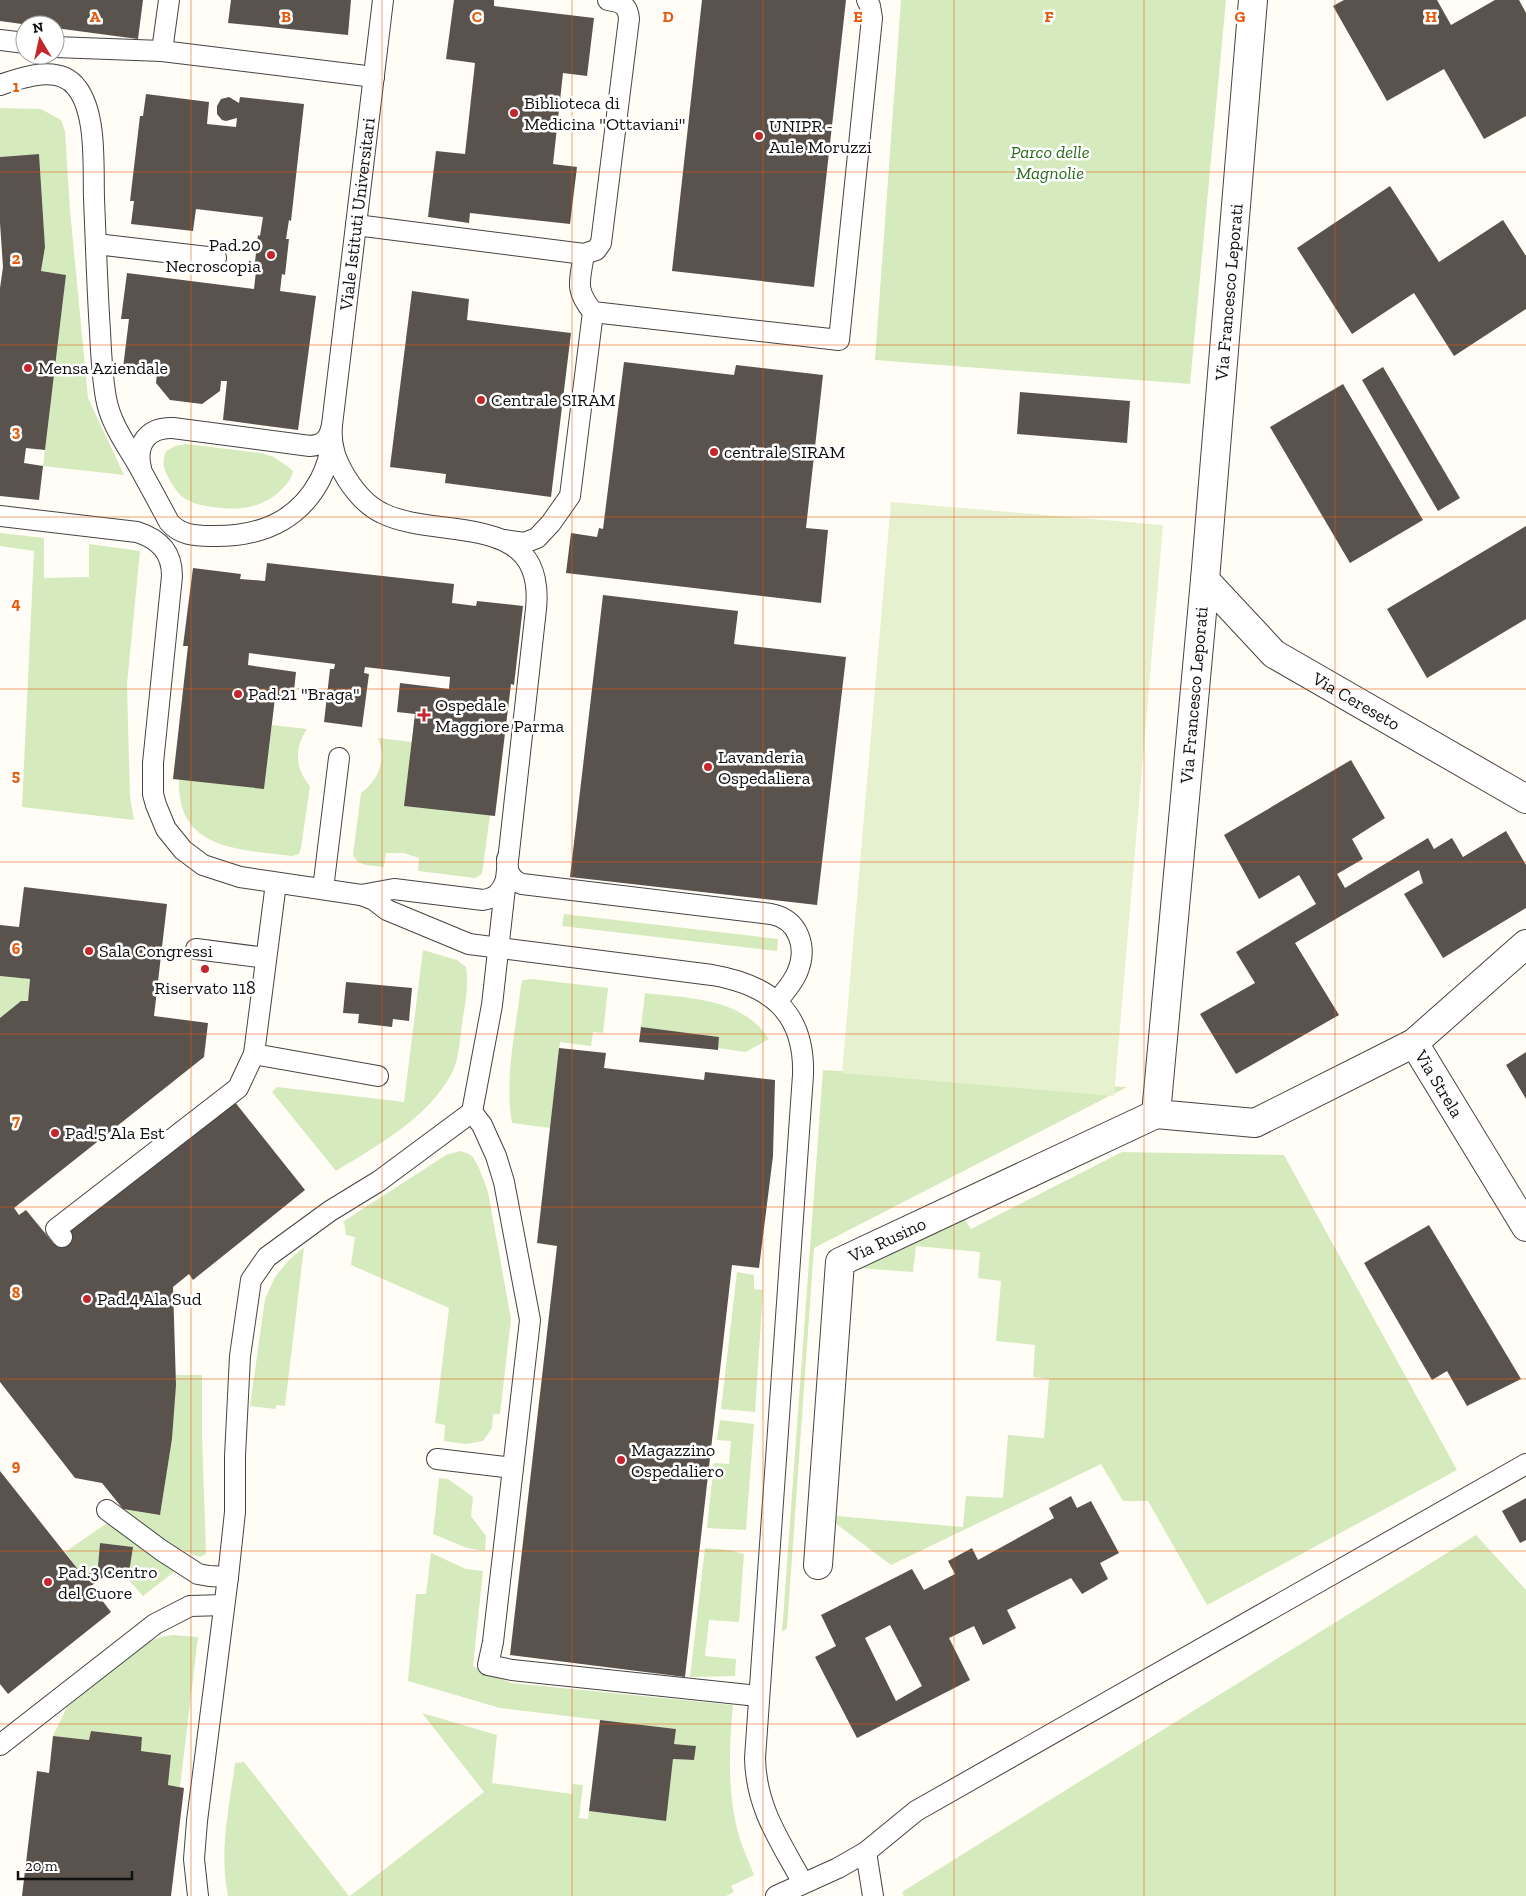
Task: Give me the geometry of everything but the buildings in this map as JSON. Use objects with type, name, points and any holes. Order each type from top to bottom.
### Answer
[{"type":"street","name":"Via Francesco Leporati","points":[[1156,1114],[1205,580],[1254,0]]},
{"type":"street","name":"Via Cereseto","points":[[1205,580],[1274,654],[1526,798]]},
{"type":"street","name":"Via Strela","points":[[1526,944],[1414,1043],[1526,1227]]},
{"type":"street","points":[[1156,1114],[1255,1123],[1414,1043]]},
{"type":"street","name":"Via Rusino","points":[[818,1564],[840,1262],[1156,1114]]},
{"type":"lane","points":[[162,51],[169,0]]},
{"type":"lane","name":"Viale Istituti Universitari","points":[[0,516],[137,532],[148,535],[176,530],[205,536],[234,535],[257,531],[287,518],[303,504],[316,486],[326,466],[332,433],[383,0]]},
{"type":"lane","points":[[356,225],[584,254],[596,250],[601,243],[628,19],[627,9],[623,4],[618,1],[608,0]]},
{"type":"lane","points":[[593,312],[839,340],[872,18],[867,0]]},
{"type":"lane","points":[[0,40],[15,42]]},
{"type":"lane","points":[[65,48],[162,51],[374,77]]},
{"type":"lane","points":[[0,85],[24,78],[52,74],[66,78],[78,88],[85,104],[91,140],[102,360],[106,398],[112,418],[176,530],[153,764],[153,794],[166,829],[173,840],[192,858],[228,874],[361,895],[374,900],[387,910],[469,944],[723,977],[757,989],[777,1002],[791,1018],[800,1036],[804,1074],[755,1758],[759,1795],[771,1824],[803,1884]]},
{"type":"lane","points":[[96,244],[216,258]]},
{"type":"lane","points":[[332,433],[337,462],[351,485],[366,502],[380,512],[401,520],[471,531],[503,540],[524,543],[537,538],[552,524],[570,496],[593,312],[580,293],[584,254]]},
{"type":"lane","points":[[143,474],[140,464],[140,446],[150,433],[161,429],[173,428],[305,446],[323,443],[332,433]]},
{"type":"lane","points":[[148,535],[167,551],[172,568]]},
{"type":"lane","points":[[198,1896],[194,1859],[196,1821],[235,1512],[235,1456],[240,1356],[251,1280],[267,1257],[330,1211],[380,1181],[472,1112],[492,1005],[537,601],[533,572],[527,560],[517,548],[503,540]]},
{"type":"lane","points":[[323,889],[339,758]]},
{"type":"lane","points":[[508,859],[509,873],[514,880],[522,884],[783,917],[792,924],[798,933],[802,955],[797,974],[777,1002]]},
{"type":"lane","points":[[62,1238],[56,1229],[238,1088],[254,1054],[276,882]]},
{"type":"lane","points":[[361,895],[394,890],[483,900],[492,898],[499,893],[505,882]]},
{"type":"lane","points":[[196,949],[266,958]]},
{"type":"lane","points":[[254,1054],[378,1076]]},
{"type":"lane","points":[[472,1112],[482,1125],[496,1156],[504,1182],[530,1320],[493,1642],[488,1666],[758,1696]]},
{"type":"lane","points":[[437,1459],[513,1468]]},
{"type":"lane","points":[[776,1896],[838,1868],[866,1852],[916,1811],[1526,1464]]},
{"type":"lane","points":[[107,1510],[160,1550],[198,1574],[228,1577]]},
{"type":"lane","points":[[0,1745],[155,1624],[190,1606],[224,1605]]},
{"type":"lane","points":[[866,1852],[873,1896]]},
{"type":"green space","name":"Parco delle Magnolie","points":[[901,0],[1226,0],[1190,384],[875,360]]},
{"type":"green space","points":[[0,108],[41,109],[61,120],[65,131],[70,210],[88,398],[124,475],[43,466],[66,275],[41,271],[45,247],[39,154],[0,157]]},
{"type":"green space","points":[[186,444],[261,453],[274,457],[293,471],[291,478],[277,494],[260,504],[233,509],[198,504],[187,500],[179,494],[164,467],[166,451],[175,446]]},
{"type":"green space","points":[[891,502],[1163,525],[1114,1096],[842,1073]]},
{"type":"green space","points":[[0,533],[44,538],[44,578],[89,577],[89,544],[140,551],[127,684],[130,797],[134,820],[22,807],[34,551],[0,546]]},
{"type":"green space","points":[[272,725],[307,729],[300,744],[298,758],[301,773],[310,786],[301,848],[299,854],[292,856],[233,848],[215,842],[200,833],[188,820],[181,803],[179,779],[264,789]]},
{"type":"green space","points":[[378,738],[412,742],[490,815],[482,874],[475,878],[418,871],[419,858],[403,853],[386,853],[384,867],[362,864],[355,859],[353,855],[361,793],[373,781],[380,768],[381,753]]},
{"type":"green space","points":[[564,914],[778,939],[777,951],[562,926]]},
{"type":"green space","points":[[423,950],[457,960],[466,967],[466,996],[459,1049],[452,1073],[430,1104],[416,1117],[385,1140],[336,1171],[272,1092],[277,1087],[404,1102]]},
{"type":"green space","points":[[0,976],[30,979],[28,1001],[21,1001],[0,1018]]},
{"type":"green space","points":[[532,979],[608,988],[603,1033],[593,1032],[591,1046],[560,1042],[550,1128],[512,1123],[509,1089],[510,1071],[521,985],[523,980]]},
{"type":"green space","points":[[645,993],[713,1002],[730,1008],[745,1015],[758,1025],[769,1039],[746,1052],[718,1048],[719,1037],[641,1027]]},
{"type":"green space","points":[[823,1070],[1127,1087],[814,1248],[787,1628],[782,1632]]},
{"type":"green space","points":[[460,1151],[473,1157],[488,1192],[511,1319],[500,1414],[493,1414],[492,1428],[483,1441],[466,1444],[444,1441],[445,1425],[435,1423],[449,1308],[351,1265],[355,1237],[346,1235],[344,1221],[446,1155]]},
{"type":"green space","points":[[1122,1152],[1284,1155],[1457,1470],[1207,1605],[1148,1501],[1123,1501],[1101,1464],[891,1565],[835,1523],[836,1516],[963,1527],[966,1496],[1003,1498],[1008,1435],[1044,1438],[1049,1379],[1033,1377],[1035,1345],[996,1341],[1001,1281],[978,1278],[980,1252],[916,1246],[913,1272],[858,1268],[963,1217],[971,1229]]},
{"type":"green space","points":[[304,1247],[285,1406],[276,1405],[276,1409],[250,1406],[265,1299],[275,1277],[288,1261]]},
{"type":"green space","points":[[737,1272],[754,1275],[754,1289],[763,1290],[755,1412],[721,1409]]},
{"type":"green space","points":[[176,1375],[202,1375],[206,1554],[200,1557],[165,1543],[123,1509],[160,1515],[172,1439]]},
{"type":"green space","points":[[720,1420],[754,1424],[746,1530],[707,1528],[714,1463],[729,1464],[731,1441],[717,1440]]},
{"type":"green space","points":[[439,1478],[448,1479],[473,1497],[471,1516],[486,1536],[485,1551],[467,1548],[433,1534]]},
{"type":"green space","points":[[110,1521],[142,1549],[168,1564],[174,1572],[143,1596],[128,1579],[132,1547],[100,1543],[98,1566],[84,1577],[65,1552]]},
{"type":"green space","points":[[1476,1535],[1526,1590],[1526,1896],[904,1896],[902,1892]]},
{"type":"green space","points":[[705,1548],[729,1550],[744,1554],[739,1622],[709,1620],[705,1656],[736,1659],[735,1676],[690,1677]]},
{"type":"green space","points":[[431,1553],[466,1569],[483,1571],[473,1666],[511,1683],[733,1705],[730,1754],[732,1804],[739,1836],[754,1875],[731,1886],[734,1892],[726,1896],[350,1896],[484,1792],[422,1713],[497,1735],[492,1783],[572,1794],[573,1784],[583,1785],[579,1818],[588,1819],[589,1811],[665,1821],[673,1759],[694,1760],[696,1746],[674,1744],[676,1729],[500,1708],[408,1681],[416,1594],[426,1594]]},
{"type":"green space","points":[[173,1635],[198,1637],[180,1787],[168,1785],[171,1755],[141,1751],[142,1737],[91,1731],[89,1740],[53,1736],[67,1707],[147,1643],[160,1637]]},
{"type":"green space","points":[[244,1762],[349,1896],[228,1896],[224,1862],[228,1813],[235,1763]]},
{"type":"place","name":"Biblioteca di Medicina \"Ottaviani\"","points":[[514,113]]},
{"type":"place","name":"UNIPR - Aule Moruzzi","points":[[759,136]]},
{"type":"place","name":"Pad.20 Necroscopia","points":[[271,255]]},
{"type":"place","name":"Mensa Aziendale","points":[[28,368]]},
{"type":"place","name":"Centrale SIRAM","points":[[481,400]]},
{"type":"place","name":"centrale SIRAM","points":[[714,452]]},
{"type":"place","name":"Pad.21 \"Braga\"","points":[[238,694]]},
{"type":"place","name":"Ospedale Maggiore Parma","points":[[424,715]]},
{"type":"place","name":"Lavanderia Ospedaliera","points":[[708,767]]},
{"type":"place","name":"Sala Congressi","points":[[89,951]]},
{"type":"place","name":"Riservato 118","points":[[205,969]]},
{"type":"place","name":"Pad.5 Ala Est","points":[[55,1133]]},
{"type":"place","name":"Pad.4 Ala Sud","points":[[87,1299]]},
{"type":"place","name":"Magazzino Ospedaliero","points":[[621,1460]]},
{"type":"place","name":"Pad.3 Centro del Cuore","points":[[48,1582]]}]
